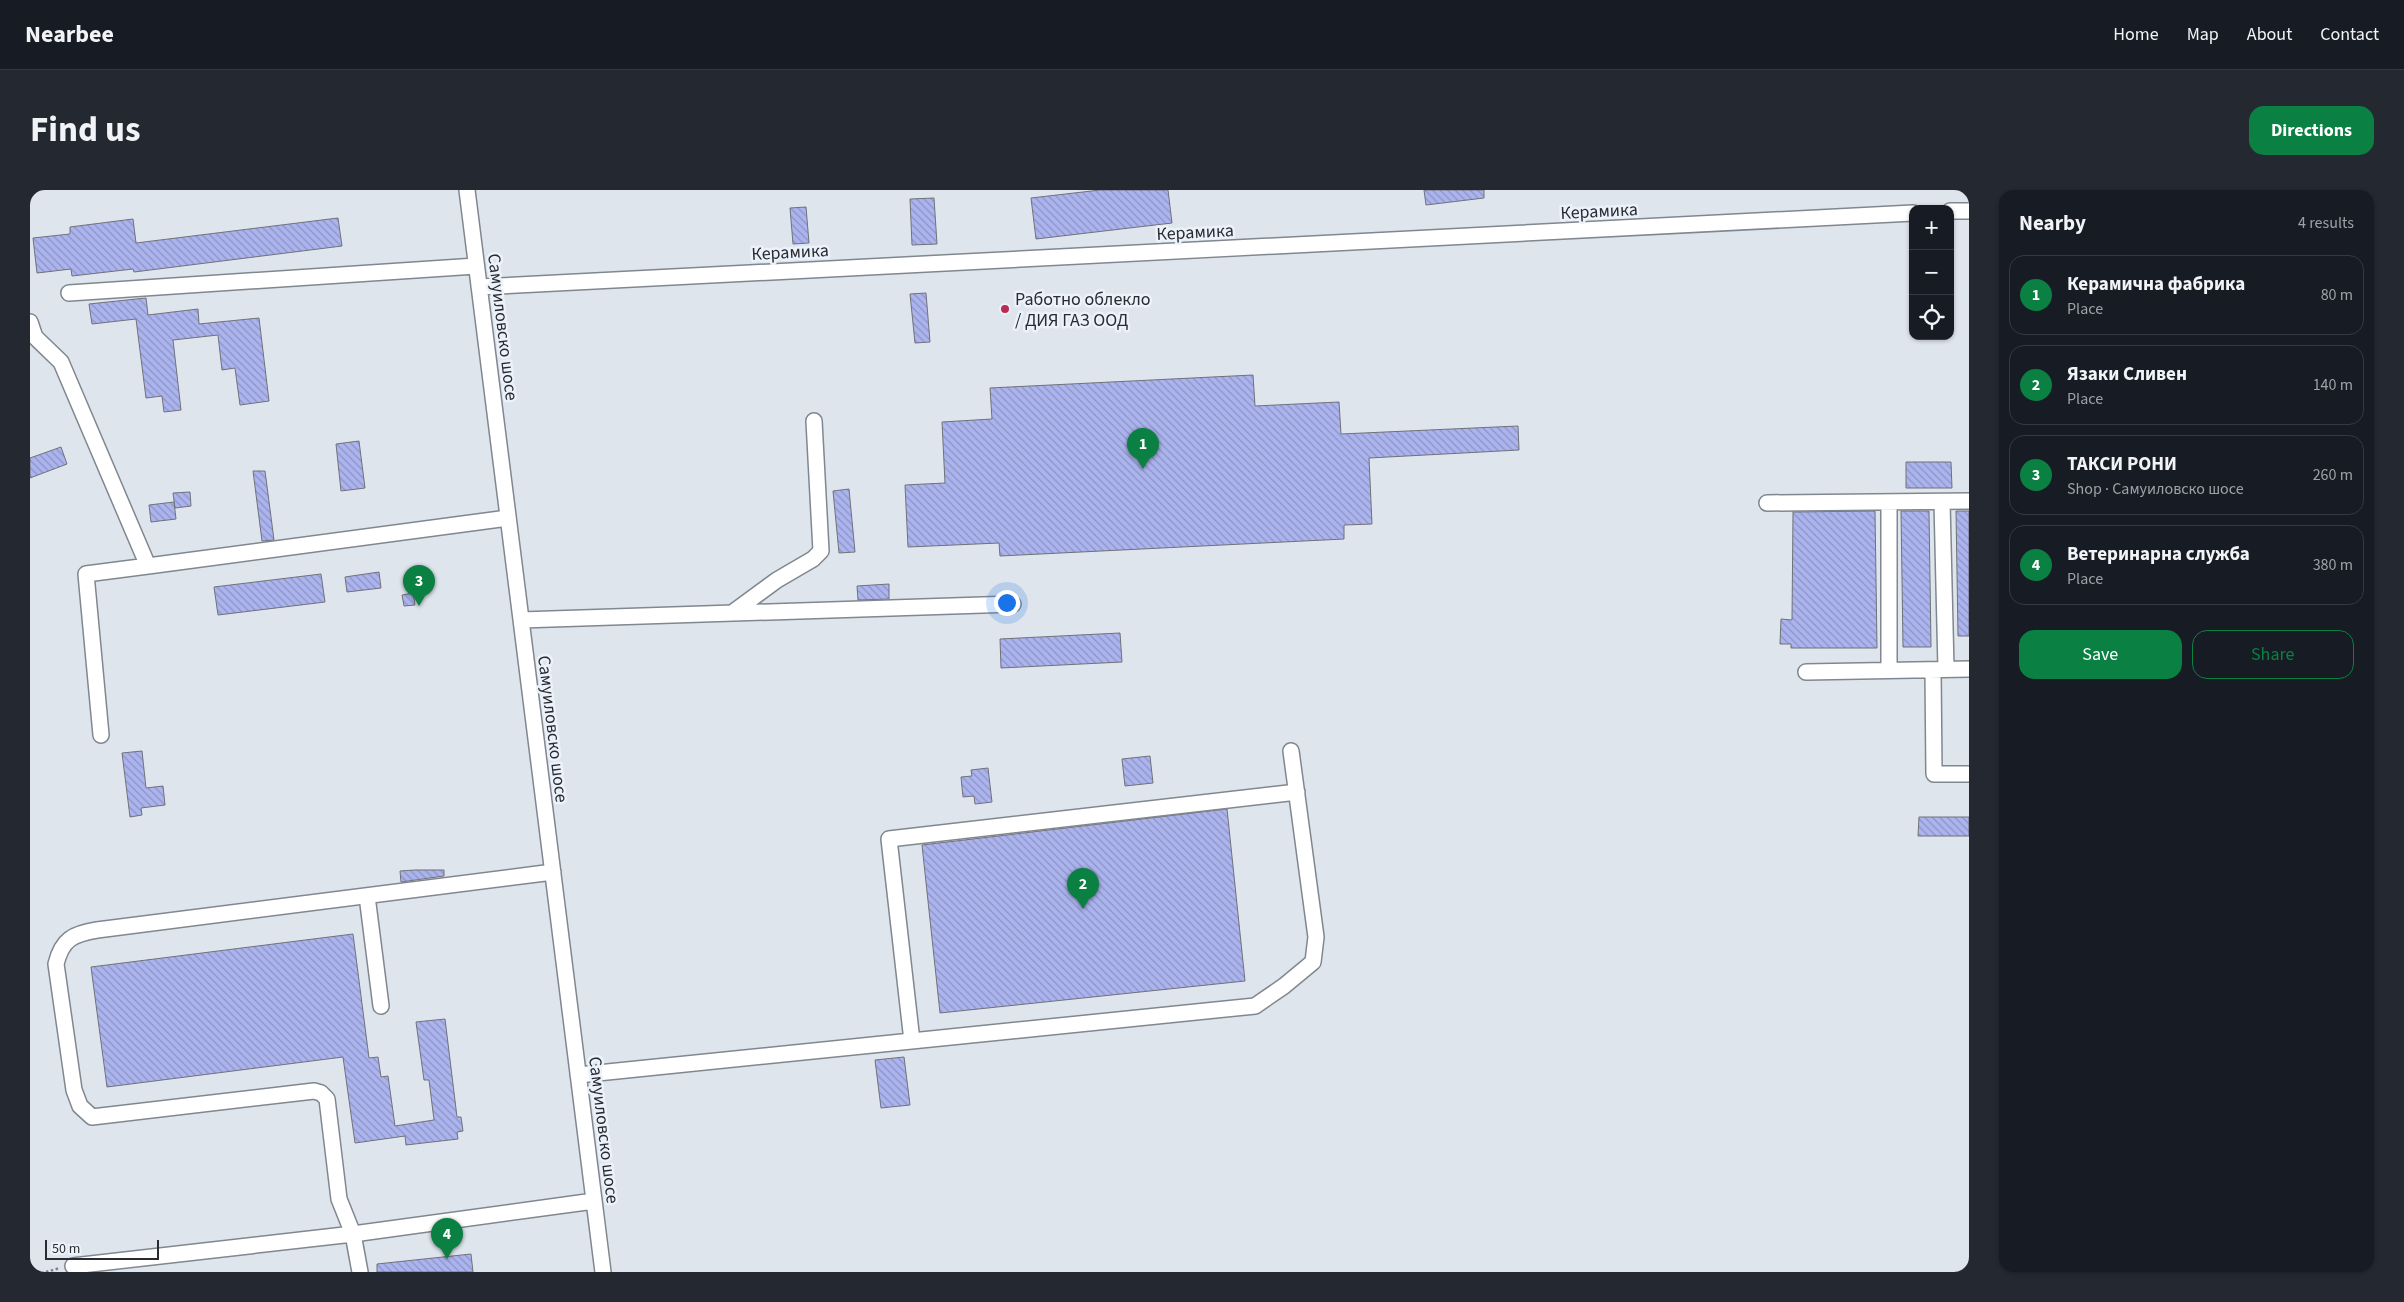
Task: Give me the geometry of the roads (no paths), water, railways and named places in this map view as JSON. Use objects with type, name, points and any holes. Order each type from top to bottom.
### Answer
[{"type":"street","name":"Самуиловско шосе","points":[[467,190],[603,1272]]},
{"type":"street","points":[[1954,212],[1969,210]]},
{"type":"street","name":"Керамика","points":[[479,287],[1909,213]]},
{"type":"street","points":[[69,293],[476,266]]},
{"type":"street","points":[[30,322],[35,337],[61,362],[148,566]]},
{"type":"street","points":[[732,614],[777,580],[813,559],[821,551],[814,421]]},
{"type":"street","points":[[1767,504],[1969,501]]},
{"type":"street","points":[[1889,502],[1889,670]]},
{"type":"street","points":[[1942,502],[1939,670],[1934,774],[1969,774]]},
{"type":"street","points":[[101,735],[86,574],[508,518]]},
{"type":"street","points":[[521,620],[1013,604]]},
{"type":"street","points":[[1806,672],[1969,669]]},
{"type":"street","points":[[578,1075],[1255,1006],[1284,986],[1313,962],[1316,937],[1291,751]]},
{"type":"street","points":[[912,1041],[889,839],[1297,792]]},
{"type":"street","points":[[360,1272],[354,1234],[339,1199],[326,1099],[322,1093],[314,1091],[92,1117],[80,1106],[74,1090],[56,964],[60,949],[68,940],[80,933],[553,872]]},
{"type":"street","points":[[367,896],[381,1006]]},
{"type":"street","points":[[74,1266],[354,1234],[594,1201]]},
{"type":"place","name":"Работно облекло / ДИЯ ГАЗ ООД","points":[[1005,309]]},
{"type":"place","name":"Керамична фабрика","points":[[1143,469]]},
{"type":"place","name":"ТАКСИ РОНИ","points":[[419,606]]},
{"type":"place","name":"Язаки Сливен","points":[[1083,909]]},
{"type":"place","name":"Ветеринарна служба","points":[[447,1259]]}]
